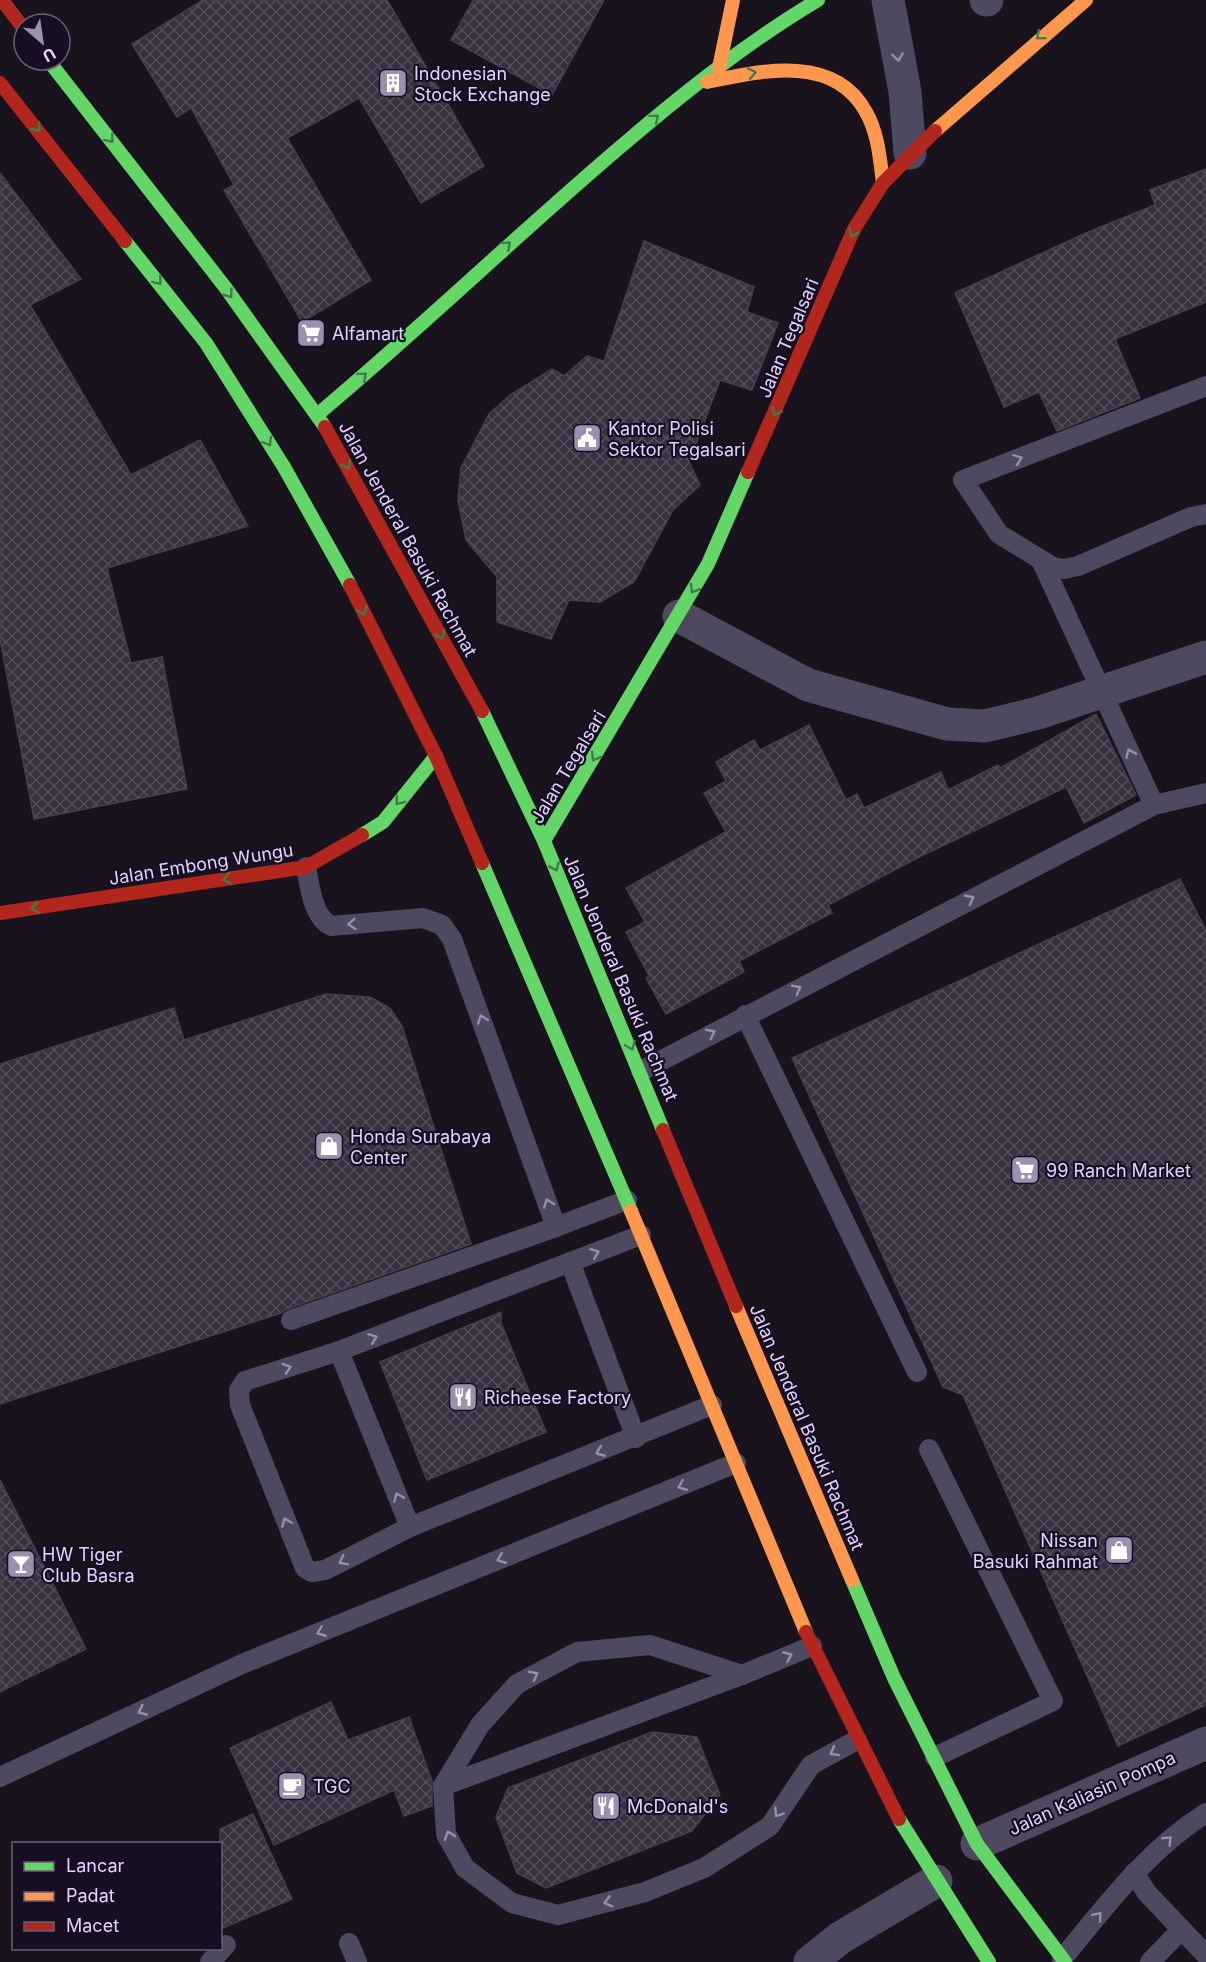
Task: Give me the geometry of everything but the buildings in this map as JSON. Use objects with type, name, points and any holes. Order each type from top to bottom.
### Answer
[{"type":"main road","points":[[719,68],[733,0]]},
{"type":"main road","points":[[318,414],[380,362],[552,205],[694,85],[781,22],[818,0]]},
{"type":"main road","name":"Jalan Tegalsari","points":[[544,841],[708,564],[854,229],[883,183],[910,153],[1010,63],[1086,0]]},
{"type":"main road","points":[[694,85],[756,71],[794,69],[825,73],[849,90],[865,110],[880,147],[883,183]]},
{"type":"main road","name":"Jalan Jenderal Basuki Rachmat","points":[[57,72],[217,278],[318,414],[475,696],[544,841],[641,1071],[757,1357],[889,1667],[977,1844],[1063,1960]]},
{"type":"main road","points":[[0,82],[206,343],[284,467],[345,573],[436,756],[627,1200],[812,1646],[891,1806],[989,1962]]},
{"type":"main road","name":"Jalan Embong Wungu","points":[[0,913],[306,867],[383,822],[436,756]]},
{"type":"street","points":[[888,0],[905,92],[910,153]]},
{"type":"street","points":[[679,616],[808,685],[947,724],[985,726],[1038,713],[1206,657]]},
{"type":"street","name":"Jalan Kaliasin Pompa","points":[[977,1844],[1206,1743]]},
{"type":"street","points":[[810,1962],[840,1938],[936,1881]]},
{"type":"lane","points":[[6,6],[28,0]]},
{"type":"lane","points":[[1206,386],[963,480],[999,534],[1053,567],[1064,569],[1078,566],[1191,517],[1206,514]]},
{"type":"lane","points":[[1041,560],[1154,805]]},
{"type":"lane","points":[[641,1071],[745,1015],[1154,805],[1206,793]]},
{"type":"lane","points":[[306,867],[316,909],[323,922],[331,926],[423,918],[442,925],[452,939],[556,1227]]},
{"type":"lane","points":[[745,1015],[917,1372]]},
{"type":"lane","points":[[291,1320],[627,1200]]},
{"type":"lane","points":[[641,1235],[339,1351],[245,1381],[239,1390],[240,1405],[304,1568],[312,1572],[325,1570],[410,1527],[636,1438],[712,1405]]},
{"type":"lane","points":[[570,1262],[636,1438]]},
{"type":"lane","points":[[339,1351],[410,1527]]},
{"type":"lane","points":[[929,1449],[1053,1701],[935,1757]]},
{"type":"lane","points":[[0,1777],[242,1664],[736,1463]]},
{"type":"lane","points":[[742,1675],[650,1645],[577,1652],[517,1684],[480,1725],[443,1786],[446,1833],[465,1868],[512,1904],[558,1915],[645,1892],[704,1868],[770,1826],[811,1765],[857,1740]]},
{"type":"lane","points":[[443,1786],[742,1675],[812,1646]]},
{"type":"lane","points":[[1063,1960],[1134,1873],[1176,1831],[1206,1813]]},
{"type":"lane","points":[[1134,1873],[1147,1893],[1206,1955]]},
{"type":"lane","points":[[1150,1962],[1181,1930]]},
{"type":"lane","points":[[349,1943],[357,1962]]},
{"type":"lane","points":[[222,1949],[226,1945]]},
{"type":"lane","points":[[210,1962],[221,1950]]},
{"type":"traffic: fast","points":[[318,414],[586,176],[648,124],[743,50],[818,0]]},
{"type":"traffic: fast","points":[[57,72],[225,287],[325,427]]},
{"type":"traffic: fast","points":[[125,241],[206,343],[284,467],[350,585]]},
{"type":"traffic: fast","points":[[544,841],[708,564],[748,472]]},
{"type":"traffic: fast","points":[[482,711],[544,841],[663,1130]]},
{"type":"traffic: fast","points":[[362,835],[383,822],[436,756]]},
{"type":"traffic: fast","points":[[482,863],[631,1211]]},
{"type":"traffic: fast","points":[[852,1580],[894,1678],[977,1844],[1065,1962]]},
{"type":"traffic: fast","points":[[899,1819],[989,1962]]},
{"type":"traffic: slow","points":[[719,68],[733,0]]},
{"type":"traffic: slow","points":[[935,131],[1086,0]]},
{"type":"traffic: slow","points":[[707,82],[772,71],[816,74],[835,81],[852,93],[870,120],[878,146],[883,183]]},
{"type":"traffic: slow","points":[[631,1211],[806,1632]]},
{"type":"traffic: slow","points":[[736,1306],[852,1580]]},
{"type":"traffic: jam","points":[[2,0],[12,13]]},
{"type":"traffic: jam","points":[[0,83],[125,241]]},
{"type":"traffic: jam","points":[[748,472],[854,229],[883,183],[935,131]]},
{"type":"traffic: jam","points":[[325,427],[482,711]]},
{"type":"traffic: jam","points":[[350,585],[436,756],[482,863]]},
{"type":"traffic: jam","points":[[0,913],[306,867],[362,835]]},
{"type":"traffic: jam","points":[[663,1130],[736,1306]]},
{"type":"traffic: jam","points":[[806,1632],[899,1819]]},
{"type":"place","name":"Indonesian Stock Exchange","points":[[393,83]]},
{"type":"place","name":"Alfamart","points":[[311,333]]},
{"type":"place","name":"Kantor Polisi Sektor Tegalsari","points":[[587,438]]},
{"type":"place","name":"Honda Surabaya Center","points":[[329,1146]]},
{"type":"place","name":"99 Ranch Market","points":[[1025,1170]]},
{"type":"place","name":"Richeese Factory","points":[[463,1397]]},
{"type":"place","name":"Nissan Basuki Rahmat","points":[[1119,1550]]},
{"type":"place","name":"HW Tiger Club Basra","points":[[21,1564]]},
{"type":"place","name":"TGC","points":[[292,1786]]},
{"type":"place","name":"McDonald's","points":[[606,1806]]}]
